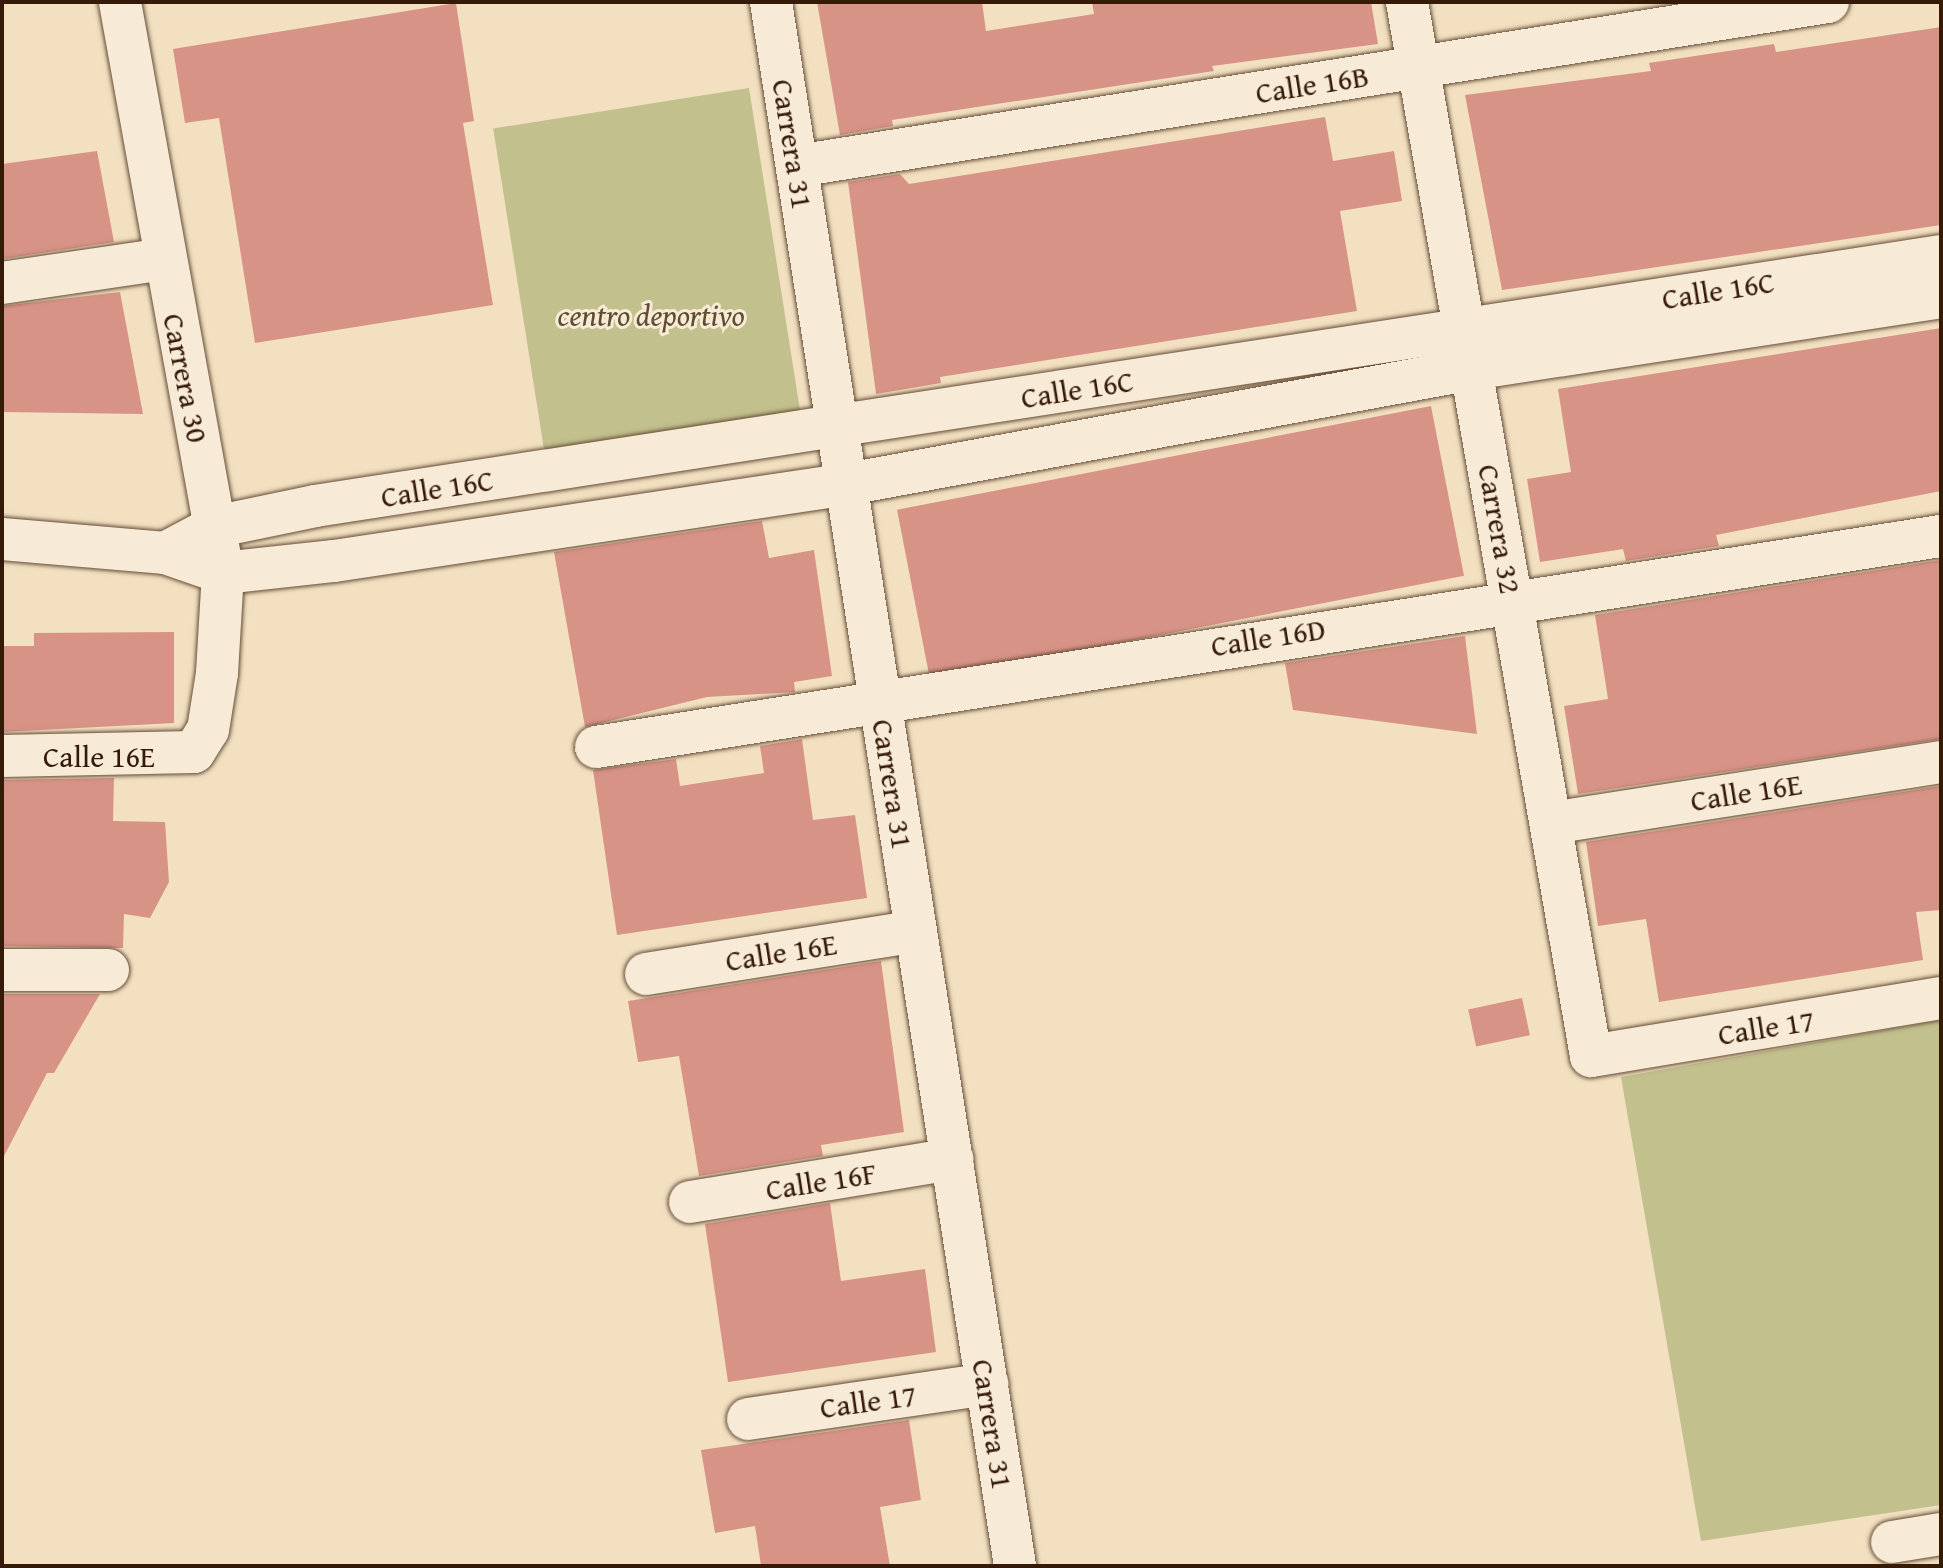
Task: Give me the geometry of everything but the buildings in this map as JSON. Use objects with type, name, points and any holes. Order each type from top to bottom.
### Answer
[{"type":"street","name":"Carrera 30","points":[[120,2],[223,573],[210,716],[194,752]]},
{"type":"street","name":"Carrera 31","points":[[771,2],[834,427],[848,484],[1015,1566]]},
{"type":"street","name":"Carrera 32","points":[[1407,2],[1591,1056]]},
{"type":"street","name":"Calle 16B","points":[[797,166],[1828,2]]},
{"type":"street","name":"Calle 16C","points":[[223,573],[848,484],[1467,350],[1941,256]]},
{"type":"street","points":[[2,283],[164,259]]},
{"type":"street","name":"Calle 16C","points":[[165,553],[214,527],[834,427],[1467,350],[1941,297]]},
{"type":"street","name":"Calle 16D","points":[[596,747],[1511,598],[1941,536]]},
{"type":"street","points":[[2,539],[165,553],[223,573]]},
{"type":"street","name":"Calle 16E","points":[[2,756],[194,752]]},
{"type":"street","name":"Calle 16E","points":[[1551,823],[1941,762]]},
{"type":"street","name":"Calle 16E","points":[[646,974],[916,931]]},
{"type":"street","points":[[2,970],[108,970]]},
{"type":"street","name":"Calle 17","points":[[1591,1056],[1941,998]]},
{"type":"street","name":"Calle 16F","points":[[690,1202],[952,1159]]},
{"type":"street","name":"Calle 17","points":[[748,1419],[987,1384]]},
{"type":"street","points":[[1892,1542],[1941,1534]]},
{"type":"green space","name":"centro deportivo","points":[[749,88],[803,427],[547,467],[493,129]]},
{"type":"green space","points":[[1941,1020],[1941,1505],[1701,1541],[1621,1077]]}]
